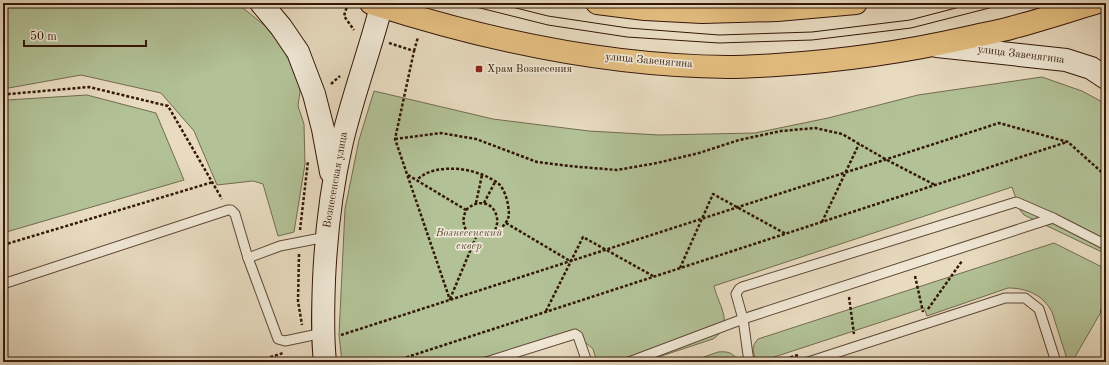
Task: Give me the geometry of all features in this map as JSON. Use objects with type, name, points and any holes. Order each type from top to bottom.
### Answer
[{"type":"main road","points":[[261,3],[281,27],[298,52],[314,94],[334,186]]},
{"type":"main road","points":[[597,3],[645,9],[696,8],[778,10],[856,3]]},
{"type":"main road","name":"улица Завенягина","points":[[378,4],[424,19],[496,38],[606,58],[657,64],[729,67],[800,64],[855,58],[932,46],[1012,28],[1095,3]]},
{"type":"main road","name":"Вознесенская улица","points":[[325,362],[317,337],[326,237],[341,146],[358,82],[373,37],[378,4]]},
{"type":"main road","name":"улица Завенягина","points":[[932,46],[1066,60],[1091,68],[1106,78]]},
{"type":"lane","points":[[749,362],[743,319],[736,294],[742,287],[1014,203],[1020,203],[1053,218],[1106,245]]},
{"type":"lane","points":[[3,284],[231,210],[235,214],[248,258],[278,339],[285,341],[317,337]]},
{"type":"lane","points":[[629,362],[743,319],[1053,218]]},
{"type":"lane","points":[[248,258],[280,246],[299,241],[326,237]]},
{"type":"lane","points":[[808,362],[1005,298],[1025,298],[1040,309],[1056,362]]},
{"type":"lane","points":[[486,362],[575,334],[578,336],[587,362]]},
{"type":"path","points":[[348,3],[344,16],[357,34],[373,37],[414,51],[395,139],[450,300]]},
{"type":"path","points":[[314,94],[323,91],[340,76]]},
{"type":"path","points":[[3,96],[9,94],[89,87],[168,106],[228,210]]},
{"type":"path","points":[[308,158],[299,241],[298,301],[317,337],[450,300],[999,123],[1068,142],[1106,176]]},
{"type":"path","points":[[395,139],[441,133],[476,139],[537,162],[617,170],[657,164],[699,153],[739,140],[781,131],[815,128],[842,134],[886,160],[935,185]]},
{"type":"path","points":[[392,362],[1068,142]]},
{"type":"path","points":[[822,222],[859,144]]},
{"type":"path","points":[[417,180],[421,176],[428,173],[452,168],[469,170],[482,175],[501,186],[508,200],[510,213],[506,223],[494,233],[484,237],[476,237],[468,234],[464,226],[463,218],[466,210],[471,205],[480,202],[484,203],[494,209],[497,218],[497,225],[494,233]]},
{"type":"path","points":[[408,174],[466,210]]},
{"type":"path","points":[[476,203],[482,175]]},
{"type":"path","points":[[3,245],[213,182]]},
{"type":"path","points":[[484,203],[495,182]]},
{"type":"path","points":[[679,268],[713,194],[786,234]]},
{"type":"path","points":[[506,223],[571,261]]},
{"type":"path","points":[[450,300],[476,237]]},
{"type":"path","points":[[546,312],[583,237],[654,277]]},
{"type":"path","points":[[924,315],[973,244]]},
{"type":"path","points":[[1101,312],[1106,302]]},
{"type":"path","points":[[256,362],[284,353]]},
{"type":"path","points":[[776,362],[804,353]]},
{"type":"green space","points":[[3,3],[237,3],[276,35],[301,84],[298,106],[304,124],[305,164],[294,232],[278,236],[263,184],[253,181],[217,185],[194,131],[161,93],[81,75],[3,89]]},
{"type":"green space","name":"Вознесенский cквер","points":[[1042,77],[1082,91],[1106,104],[1106,254],[1024,215],[1020,210],[1012,187],[714,286],[724,315],[723,327],[720,333],[713,339],[643,362],[597,362],[593,349],[576,334],[488,362],[342,362],[339,335],[345,209],[359,140],[374,91],[493,119],[589,131],[659,135],[755,133],[828,118],[918,95]]},
{"type":"green space","points":[[87,95],[156,113],[184,180],[3,233],[3,101]]},
{"type":"green space","points":[[1054,243],[1106,269],[1106,314],[1101,312],[1072,362],[1068,362],[1052,312],[1048,306],[1034,294],[1015,288],[1008,288],[927,316],[924,308],[759,362],[754,353],[753,348],[758,339]]},
{"type":"green space","points":[[718,352],[730,353],[735,356],[739,362],[690,362]]},
{"type":"tram line","points":[[460,3],[548,25],[627,37],[719,43],[812,40],[911,28],[1009,3]]},
{"type":"tram line","points":[[496,3],[548,16],[628,28],[719,35],[812,32],[910,20],[975,3]]},
{"type":"place","name":"Храм Вознесения","points":[[479,69]]}]
